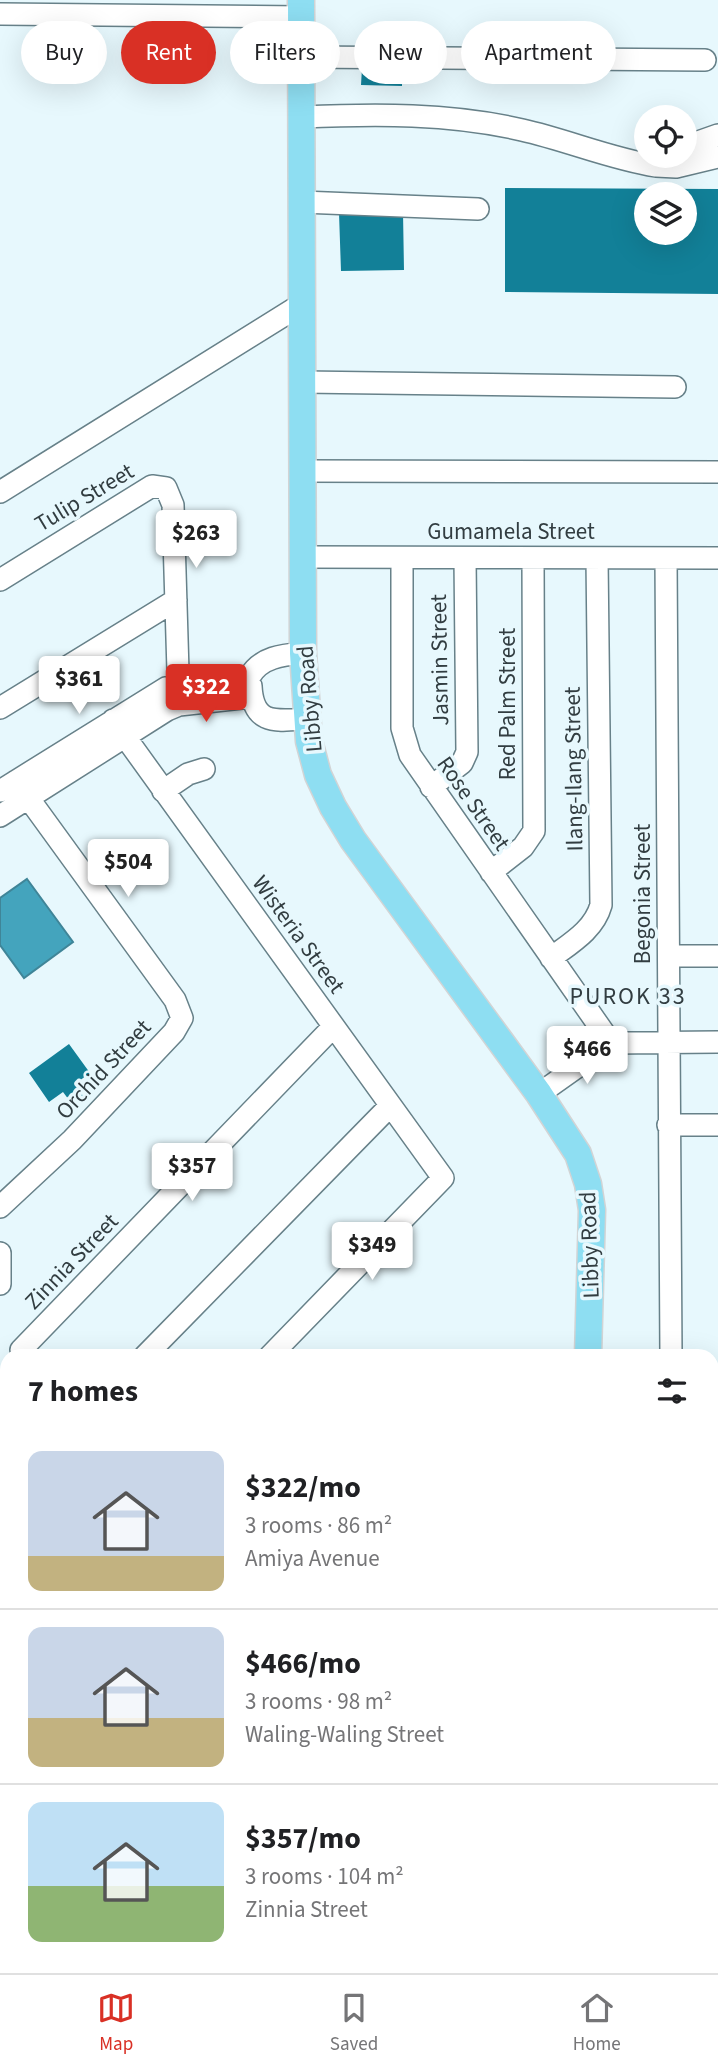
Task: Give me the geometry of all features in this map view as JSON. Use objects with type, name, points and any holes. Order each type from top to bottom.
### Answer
[{"type":"main road","name":"Libby Road","points":[[302,84],[296,189],[302,304],[303,653],[306,719],[318,775],[353,840],[539,1094],[578,1154],[588,1184],[592,1210],[588,1349]]},
{"type":"street","points":[[0,15],[302,9]]},
{"type":"street","points":[[340,57],[705,60]]},
{"type":"street","points":[[302,112],[334,111],[406,116],[459,114],[520,129],[634,150]]},
{"type":"street","points":[[697,148],[718,135]]},
{"type":"street","points":[[599,145],[634,162]]},
{"type":"street","points":[[697,156],[718,157]]},
{"type":"street","points":[[296,189],[478,209]]},
{"type":"street","points":[[0,492],[302,304]]},
{"type":"street","points":[[303,382],[675,387]]},
{"type":"street","points":[[303,471],[718,472]]},
{"type":"street","name":"Tulip Street","points":[[0,580],[147,489],[162,485],[170,492],[173,505],[176,600]]},
{"type":"street","name":"Gumamela Street","points":[[303,557],[718,558]]},
{"type":"street","name":"Rose Street","points":[[402,558],[402,728],[410,755],[611,1043]]},
{"type":"street","name":"Jasmin Street","points":[[430,787],[462,763],[467,752],[465,558]]},
{"type":"street","name":"Red Palm Street","points":[[491,872],[523,847],[534,831],[533,558]]},
{"type":"street","name":"Ilang-Ilang Street","points":[[551,958],[589,929],[598,916],[601,905],[597,558]]},
{"type":"street","name":"Begonia Street","points":[[666,558],[671,1349]]},
{"type":"street","points":[[0,708],[176,600],[179,695]]},
{"type":"street","points":[[303,653],[273,658],[258,666],[251,686],[258,712],[271,720],[306,719]]},
{"type":"street","points":[[0,816],[15,790],[119,728],[160,691],[179,695],[251,686]]},
{"type":"street","name":"Wisteria Street","points":[[119,728],[443,1178],[277,1349]]},
{"type":"street","points":[[163,791],[188,774],[204,769]]},
{"type":"street","name":"Orchid Street","points":[[0,1207],[72,1140],[188,1018],[15,790]]},
{"type":"street","points":[[668,956],[718,956]]},
{"type":"street","name":"Zinnia Street","points":[[28,1349],[333,1027]]},
{"type":"street","points":[[539,1094],[611,1043],[718,1042]]},
{"type":"street","points":[[152,1349],[390,1105]]},
{"type":"street","points":[[668,1125],[718,1125]]},
{"type":"street","points":[[0,1253],[0,1284]]},
{"type":"water","points":[[27,879],[73,942],[24,978],[0,945],[0,898]]},
{"type":"building","points":[[402,84],[402,86],[361,85]]},
{"type":"building","points":[[505,188],[634,189],[634,245],[697,245],[697,189],[718,189],[718,294],[505,292]]},
{"type":"building","points":[[403,212],[404,270],[341,271],[339,213]]},
{"type":"building","points":[[69,1044],[90,1073],[79,1081],[90,1097],[75,1108],[63,1092],[49,1102],[29,1073]]},
{"type":"district","name":"PUROK 33","points":[[628,996]]}]
